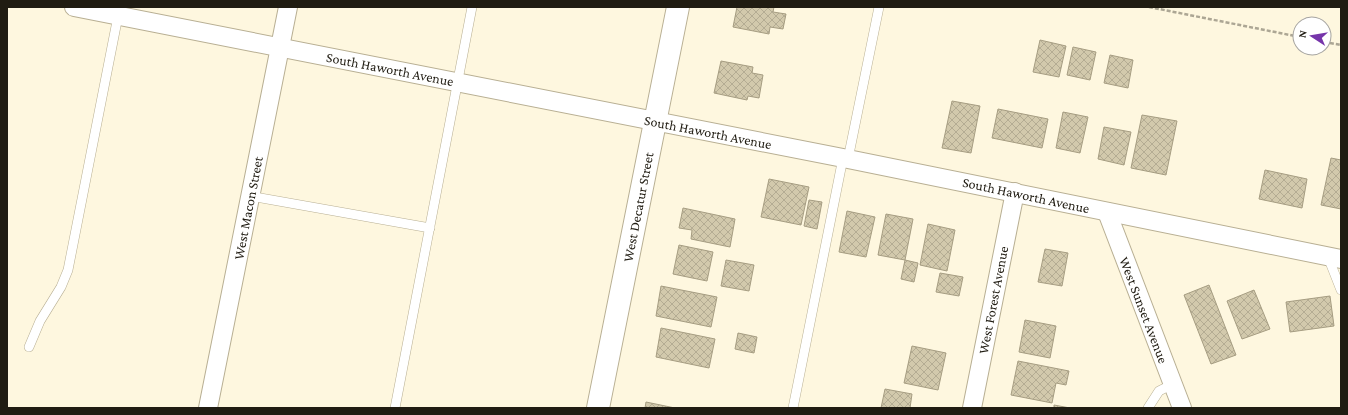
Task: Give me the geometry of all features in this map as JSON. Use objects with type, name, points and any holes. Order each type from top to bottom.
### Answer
[{"type":"street","name":"South Haworth Avenue","points":[[74,7],[846,158],[1335,258]]},
{"type":"street","name":"West Macon Street","points":[[208,408],[288,7]]},
{"type":"street","name":"West Decatur Street","points":[[598,408],[678,7]]},
{"type":"street","name":"West Forest Avenue","points":[[972,408],[1015,192]]},
{"type":"street","name":"West Sunset Avenue","points":[[1107,212],[1182,408]]},
{"type":"lane","points":[[395,408],[472,7]]},
{"type":"lane","points":[[793,408],[879,7]]},
{"type":"lane","points":[[29,347],[40,321],[62,287],[68,270],[118,16]]},
{"type":"lane","points":[[250,196],[430,228]]},
{"type":"lane","points":[[1335,258],[1341,290]]},
{"type":"lane","points":[[1148,408],[1159,391],[1173,384]]},
{"type":"path","points":[[1149,7],[1292,35]]},
{"type":"building","points":[[737,7],[774,7],[773,12],[786,14],[783,29],[770,27],[769,34],[733,27]]},
{"type":"building","points":[[1040,40],[1066,46],[1059,77],[1033,72]]},
{"type":"building","points":[[1073,47],[1096,52],[1090,80],[1067,75]]},
{"type":"building","points":[[1110,55],[1133,60],[1128,88],[1104,83]]},
{"type":"building","points":[[721,61],[753,67],[752,73],[763,75],[759,98],[748,96],[747,100],[714,93]]},
{"type":"building","points":[[952,101],[980,106],[971,153],[942,148]]},
{"type":"building","points":[[998,109],[1048,119],[1042,148],[992,138]]},
{"type":"building","points":[[1063,112],[1088,117],[1080,153],[1056,148]]},
{"type":"building","points":[[1142,115],[1177,121],[1166,175],[1131,168]]},
{"type":"building","points":[[1104,127],[1131,132],[1124,165],[1098,159]]},
{"type":"building","points":[[1331,158],[1341,160],[1341,209],[1321,205]]},
{"type":"building","points":[[1265,170],[1307,179],[1302,208],[1259,199]]},
{"type":"building","points":[[769,179],[809,187],[801,225],[761,217]]},
{"type":"building","points":[[809,200],[822,202],[817,229],[804,226]]},
{"type":"building","points":[[683,208],[735,219],[730,247],[691,239],[692,230],[679,228]]},
{"type":"building","points":[[847,211],[875,217],[866,257],[839,252]]},
{"type":"building","points":[[886,214],[913,219],[905,260],[878,255]]},
{"type":"building","points":[[928,224],[955,230],[947,271],[920,265]]},
{"type":"building","points":[[679,245],[713,252],[707,281],[673,274]]},
{"type":"building","points":[[1045,249],[1068,253],[1062,286],[1038,282]]},
{"type":"building","points":[[726,260],[754,265],[749,291],[721,286]]},
{"type":"building","points":[[905,260],[918,263],[914,282],[901,279]]},
{"type":"building","points":[[940,273],[963,277],[959,296],[936,292]]},
{"type":"building","points":[[1209,285],[1236,355],[1211,364],[1184,295]]},
{"type":"building","points":[[661,286],[717,297],[711,327],[656,316]]},
{"type":"building","points":[[1254,290],[1270,329],[1242,339],[1227,301]]},
{"type":"building","points":[[1330,296],[1334,326],[1290,332],[1286,302]]},
{"type":"building","points":[[1025,320],[1056,326],[1050,358],[1019,352]]},
{"type":"building","points":[[661,328],[715,339],[709,368],[656,357]]},
{"type":"building","points":[[738,333],[757,337],[754,353],[735,349]]},
{"type":"building","points":[[912,346],[946,353],[938,390],[904,383]]},
{"type":"building","points":[[1018,361],[1069,371],[1066,385],[1056,383],[1052,403],[1011,395]]},
{"type":"building","points":[[885,389],[912,394],[910,408],[881,408]]},
{"type":"building","points":[[646,402],[675,408],[645,408]]},
{"type":"building","points":[[1054,405],[1070,408],[1054,408]]}]
